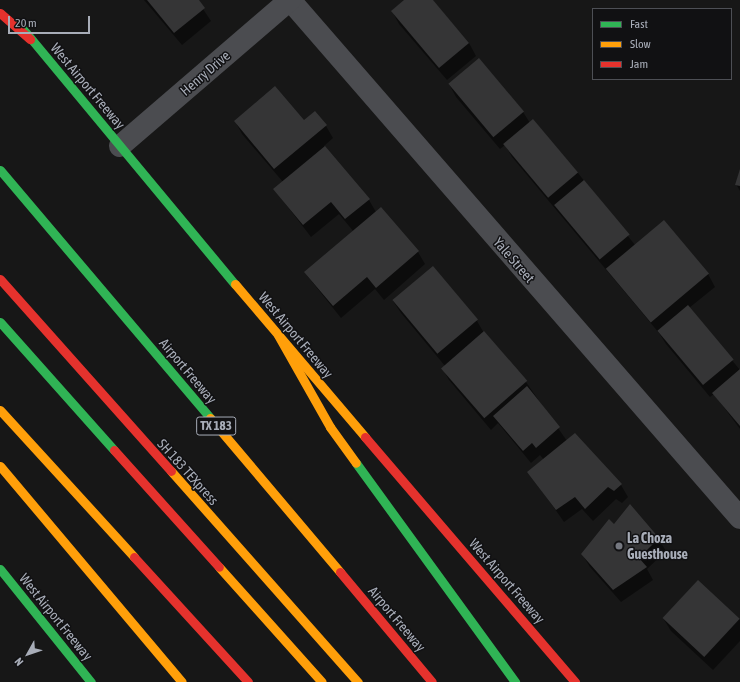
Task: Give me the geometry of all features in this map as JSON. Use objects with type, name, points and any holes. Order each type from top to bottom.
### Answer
[{"type":"main road","name":"West Airport Freeway","points":[[0,2],[278,336],[575,682]]},
{"type":"main road","points":[[0,13],[30,39]]},
{"type":"main road","name":"Airport Freeway","points":[[0,170],[432,682]]},
{"type":"main road","name":"SH 183 TEXpress","points":[[0,279],[358,682]]},
{"type":"main road","points":[[0,322],[322,682]]},
{"type":"main road","points":[[278,336],[330,427],[515,682]]},
{"type":"main road","points":[[0,410],[248,682]]},
{"type":"main road","points":[[0,466],[182,682]]},
{"type":"main road","name":"West Airport Freeway","points":[[0,569],[91,682]]},
{"type":"street","name":"Henry Drive","points":[[120,146],[290,0]]},
{"type":"street","name":"Yale Street","points":[[290,0],[740,518]]},
{"type":"building","points":[[147,0],[199,0],[205,8],[174,33]]},
{"type":"building","points":[[404,0],[433,0],[469,43],[439,68],[391,11]]},
{"type":"building","points":[[479,58],[524,112],[493,137],[448,84]]},
{"type":"building","points":[[275,86],[304,120],[315,111],[327,125],[274,169],[234,121]]},
{"type":"building","points":[[533,119],[578,173],[548,198],[503,144]]},
{"type":"building","points":[[325,146],[370,199],[345,219],[331,202],[303,225],[273,189]]},
{"type":"building","points":[[740,169],[740,186],[735,185]]},
{"type":"building","points":[[584,180],[630,234],[600,259],[554,205]]},
{"type":"building","points":[[381,207],[419,251],[376,288],[367,277],[333,306],[304,272]]},
{"type":"building","points":[[664,220],[709,274],[651,322],[606,269]]},
{"type":"building","points":[[433,266],[478,320],[437,354],[392,300]]},
{"type":"building","points":[[688,305],[734,359],[703,385],[657,331]]},
{"type":"building","points":[[484,331],[527,381],[484,418],[441,368]]},
{"type":"building","points":[[740,369],[740,426],[712,393]]},
{"type":"building","points":[[527,386],[560,427],[536,448],[532,443],[523,451],[493,416]]},
{"type":"building","points":[[575,433],[622,484],[614,491],[608,487],[585,509],[575,497],[556,510],[527,472]]},
{"type":"building","name":"La Choza Guesthouse","points":[[630,504],[659,538],[639,558],[647,567],[613,590],[581,554],[609,519],[614,524]]},
{"type":"building","points":[[698,580],[740,619],[704,657],[663,618]]},
{"type":"traffic: fast","points":[[18,23],[235,284]]},
{"type":"traffic: fast","points":[[0,170],[210,418]]},
{"type":"traffic: fast","points":[[0,322],[114,450]]},
{"type":"traffic: fast","points":[[356,463],[515,682]]},
{"type":"traffic: fast","points":[[0,569],[91,682]]},
{"type":"traffic: slow","points":[[235,284],[365,437]]},
{"type":"traffic: slow","points":[[278,335],[330,427],[356,463]]},
{"type":"traffic: slow","points":[[0,410],[134,557]]},
{"type":"traffic: slow","points":[[210,418],[340,572]]},
{"type":"traffic: slow","points":[[0,466],[182,682]]},
{"type":"traffic: slow","points":[[171,471],[358,682]]},
{"type":"traffic: slow","points":[[219,567],[322,682]]},
{"type":"traffic: jam","points":[[0,13],[30,39]]},
{"type":"traffic: jam","points":[[0,279],[171,471]]},
{"type":"traffic: jam","points":[[365,437],[575,682]]},
{"type":"traffic: jam","points":[[114,450],[219,567]]},
{"type":"traffic: jam","points":[[134,557],[248,682]]},
{"type":"traffic: jam","points":[[340,572],[432,682]]},
{"type":"place","name":"La Choza Guesthouse","points":[[619,546]]}]
